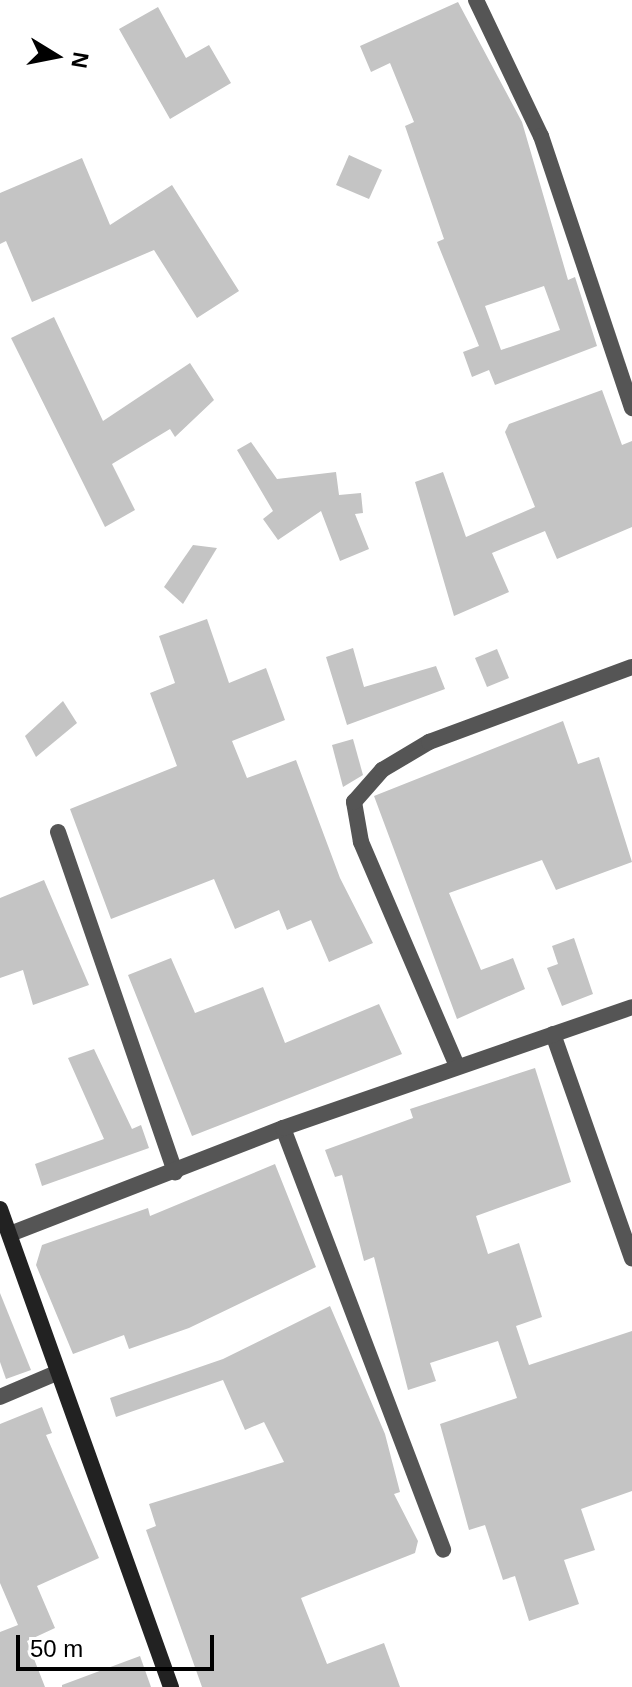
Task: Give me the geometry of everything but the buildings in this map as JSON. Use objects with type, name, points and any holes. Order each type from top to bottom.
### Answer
[{"type":"main road","points":[[0,1209],[54,1374],[171,1687]]},
{"type":"street","points":[[476,0],[541,136],[632,408]]},
{"type":"street","points":[[457,1066],[361,842],[354,802],[382,770],[429,742],[632,667]]},
{"type":"street","points":[[58,832],[175,1172]]},
{"type":"street","points":[[10,1234],[283,1128],[632,1007]]},
{"type":"street","points":[[553,1034],[632,1258]]},
{"type":"street","points":[[283,1128],[443,1550]]},
{"type":"street","points":[[0,1397],[54,1374]]}]
